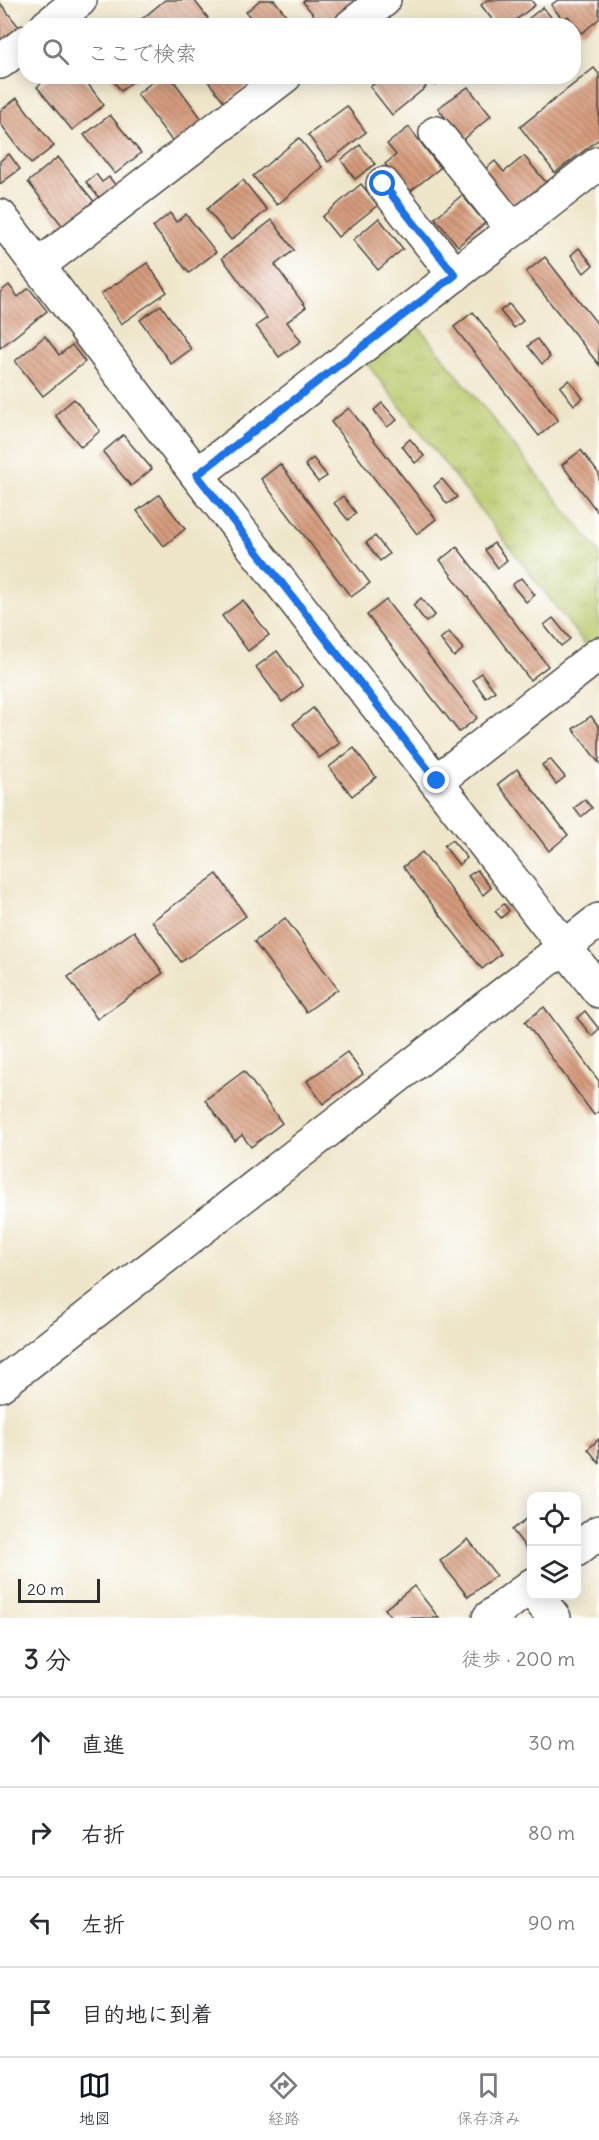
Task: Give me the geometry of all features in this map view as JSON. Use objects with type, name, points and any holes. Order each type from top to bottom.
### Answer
[{"type":"street","points":[[57,18],[80,0]]},
{"type":"street","points":[[361,18],[384,0]]},
{"type":"street","points":[[0,62],[18,48]]},
{"type":"street","points":[[38,266],[275,84]]},
{"type":"street","points":[[436,133],[513,230]]},
{"type":"street","points":[[197,475],[599,164]]},
{"type":"street","points":[[383,184],[455,275]]},
{"type":"street","points":[[0,216],[197,475],[599,991]]},
{"type":"street","points":[[437,781],[599,654]]},
{"type":"street","points":[[0,1384],[599,920]]},
{"type":"street","points":[[581,1546],[599,1532]]},
{"type":"street","points":[[489,1618],[527,1592]]},
{"type":"street","points":[[540,1600],[554,1618]]},
{"type":"green space","points":[[407,312],[599,552],[599,654],[595,657],[357,351]]},
{"type":"building","points":[[165,0],[194,0],[208,18],[143,18]]},
{"type":"building","points":[[260,0],[274,0],[289,18],[251,18],[246,12]]},
{"type":"building","points":[[305,0],[360,0],[339,18],[316,18],[303,2]]},
{"type":"building","points":[[487,0],[531,0],[535,5],[518,18],[491,18],[481,5]]},
{"type":"building","points":[[558,0],[599,0],[599,19],[582,33],[581,18],[568,16],[561,18],[551,5]]},
{"type":"building","points":[[0,3],[18,26],[18,36],[0,50]]},
{"type":"building","points":[[543,7],[552,18],[529,18]]},
{"type":"building","points":[[594,68],[599,74],[599,139],[555,173],[520,127],[574,84],[581,84],[581,78]]},
{"type":"building","points":[[41,84],[88,84],[104,105],[72,130],[37,87]]},
{"type":"building","points":[[116,84],[129,84],[121,91]]},
{"type":"building","points":[[150,84],[176,84],[205,123],[175,145],[137,94]]},
{"type":"building","points":[[210,84],[249,84],[225,103]]},
{"type":"building","points":[[374,84],[424,84],[426,87],[392,115],[370,87]]},
{"type":"building","points":[[468,87],[491,116],[462,141],[438,108]]},
{"type":"building","points":[[17,98],[54,146],[31,164],[0,123],[0,111]]},
{"type":"building","points":[[347,106],[366,132],[328,162],[308,135]]},
{"type":"building","points":[[110,115],[141,153],[115,174],[84,135]]},
{"type":"building","points":[[409,127],[440,168],[408,193],[385,164],[396,155],[387,144]]},
{"type":"building","points":[[299,138],[322,167],[277,205],[253,176]]},
{"type":"building","points":[[360,145],[375,164],[355,179],[341,160]]},
{"type":"building","points":[[9,154],[20,169],[0,184],[0,161]]},
{"type":"building","points":[[524,156],[549,186],[516,212],[483,171],[495,161],[504,172]]},
{"type":"building","points":[[58,157],[96,204],[65,229],[28,182]]},
{"type":"building","points":[[96,174],[102,182],[109,177],[117,187],[101,200],[86,182]]},
{"type":"building","points":[[243,180],[267,210],[231,240],[207,209]]},
{"type":"building","points":[[361,184],[378,205],[338,237],[322,217]]},
{"type":"building","points":[[462,195],[485,223],[458,246],[435,218]]},
{"type":"building","points":[[170,213],[176,222],[186,214],[216,252],[189,273],[153,227]]},
{"type":"building","points":[[379,218],[403,249],[378,270],[353,240]]},
{"type":"building","points":[[272,220],[294,250],[275,265],[306,307],[287,322],[301,341],[279,357],[256,326],[267,318],[222,258]]},
{"type":"building","points":[[579,248],[593,265],[584,273],[571,255]]},
{"type":"building","points":[[545,257],[599,326],[599,365],[526,272]]},
{"type":"building","points":[[147,263],[167,292],[121,324],[101,294]]},
{"type":"building","points":[[9,285],[18,297],[29,288],[47,311],[0,348],[0,292]]},
{"type":"building","points":[[509,304],[523,321],[514,328],[500,311]]},
{"type":"building","points":[[161,305],[191,349],[171,364],[140,320]]},
{"type":"building","points":[[473,312],[558,420],[539,436],[454,327]]},
{"type":"building","points":[[45,336],[59,355],[72,345],[85,362],[43,396],[15,361]]},
{"type":"building","points":[[537,339],[550,357],[542,364],[528,346]]},
{"type":"building","points":[[569,380],[583,398],[574,405],[560,387]]},
{"type":"building","points":[[74,399],[100,431],[81,447],[55,415]]},
{"type":"building","points":[[382,403],[397,420],[387,427],[374,410]]},
{"type":"building","points":[[349,408],[436,519],[417,534],[331,422]]},
{"type":"building","points":[[123,435],[152,469],[131,486],[103,452]]},
{"type":"building","points":[[410,439],[424,456],[415,463],[402,446]]},
{"type":"building","points":[[581,450],[599,474],[599,514],[562,465]]},
{"type":"building","points":[[313,458],[327,476],[318,482],[305,465]]},
{"type":"building","points":[[280,464],[370,583],[351,597],[261,479]]},
{"type":"building","points":[[442,479],[457,497],[447,504],[434,486]]},
{"type":"building","points":[[159,495],[185,529],[164,546],[137,511]]},
{"type":"building","points":[[343,496],[356,513],[348,520],[334,503]]},
{"type":"building","points":[[375,536],[389,554],[380,561],[366,543]]},
{"type":"building","points":[[494,543],[507,560],[498,568],[485,550]]},
{"type":"building","points":[[457,547],[548,666],[530,680],[440,560]]},
{"type":"building","points":[[521,578],[535,595],[526,602],[512,585]]},
{"type":"building","points":[[421,598],[435,615],[426,622],[413,605]]},
{"type":"building","points":[[243,600],[269,635],[248,651],[222,616]]},
{"type":"building","points":[[386,600],[477,718],[459,732],[367,615]]},
{"type":"building","points":[[553,618],[570,639],[561,646],[544,625]]},
{"type":"building","points":[[449,632],[463,649],[454,657],[440,639]]},
{"type":"building","points":[[277,651],[303,686],[282,702],[256,667]]},
{"type":"building","points":[[481,673],[495,691],[486,698],[473,680]]},
{"type":"building","points":[[313,708],[340,743],[319,758],[293,724]]},
{"type":"building","points":[[591,716],[599,727],[599,763],[573,729]]},
{"type":"building","points":[[354,748],[376,777],[352,796],[329,767]]},
{"type":"building","points":[[550,759],[565,777],[556,784],[542,765]]},
{"type":"building","points":[[517,769],[568,835],[549,851],[498,784]]},
{"type":"building","points":[[585,800],[592,808],[581,817],[574,808]]},
{"type":"building","points":[[452,840],[467,858],[459,865],[444,846]]},
{"type":"building","points":[[422,852],[501,954],[482,969],[403,867]]},
{"type":"building","points":[[477,870],[491,888],[483,895],[468,876]]},
{"type":"building","points":[[217,874],[246,916],[181,962],[152,921]]},
{"type":"building","points":[[504,904],[509,911],[501,918],[495,911]]},
{"type":"building","points":[[285,918],[338,989],[306,1012],[254,942]]},
{"type":"building","points":[[134,931],[163,973],[97,1019],[68,977]]},
{"type":"building","points":[[544,1007],[599,1081],[599,1112],[594,1115],[525,1022]]},
{"type":"building","points":[[585,1011],[599,1029],[592,1036],[577,1018]]},
{"type":"building","points":[[347,1052],[363,1074],[323,1104],[307,1081]]},
{"type":"building","points":[[244,1071],[282,1123],[251,1147],[242,1135],[235,1141],[205,1100]]},
{"type":"building","points":[[599,1439],[599,1463],[588,1449]]},
{"type":"building","points":[[527,1519],[527,1549],[512,1530]]},
{"type":"building","points":[[468,1539],[496,1575],[468,1597],[440,1561]]},
{"type":"building","points":[[414,1586],[439,1618],[392,1618],[385,1609]]},
{"type":"route","points":[[383,184],[455,275],[197,475],[437,781]]}]
